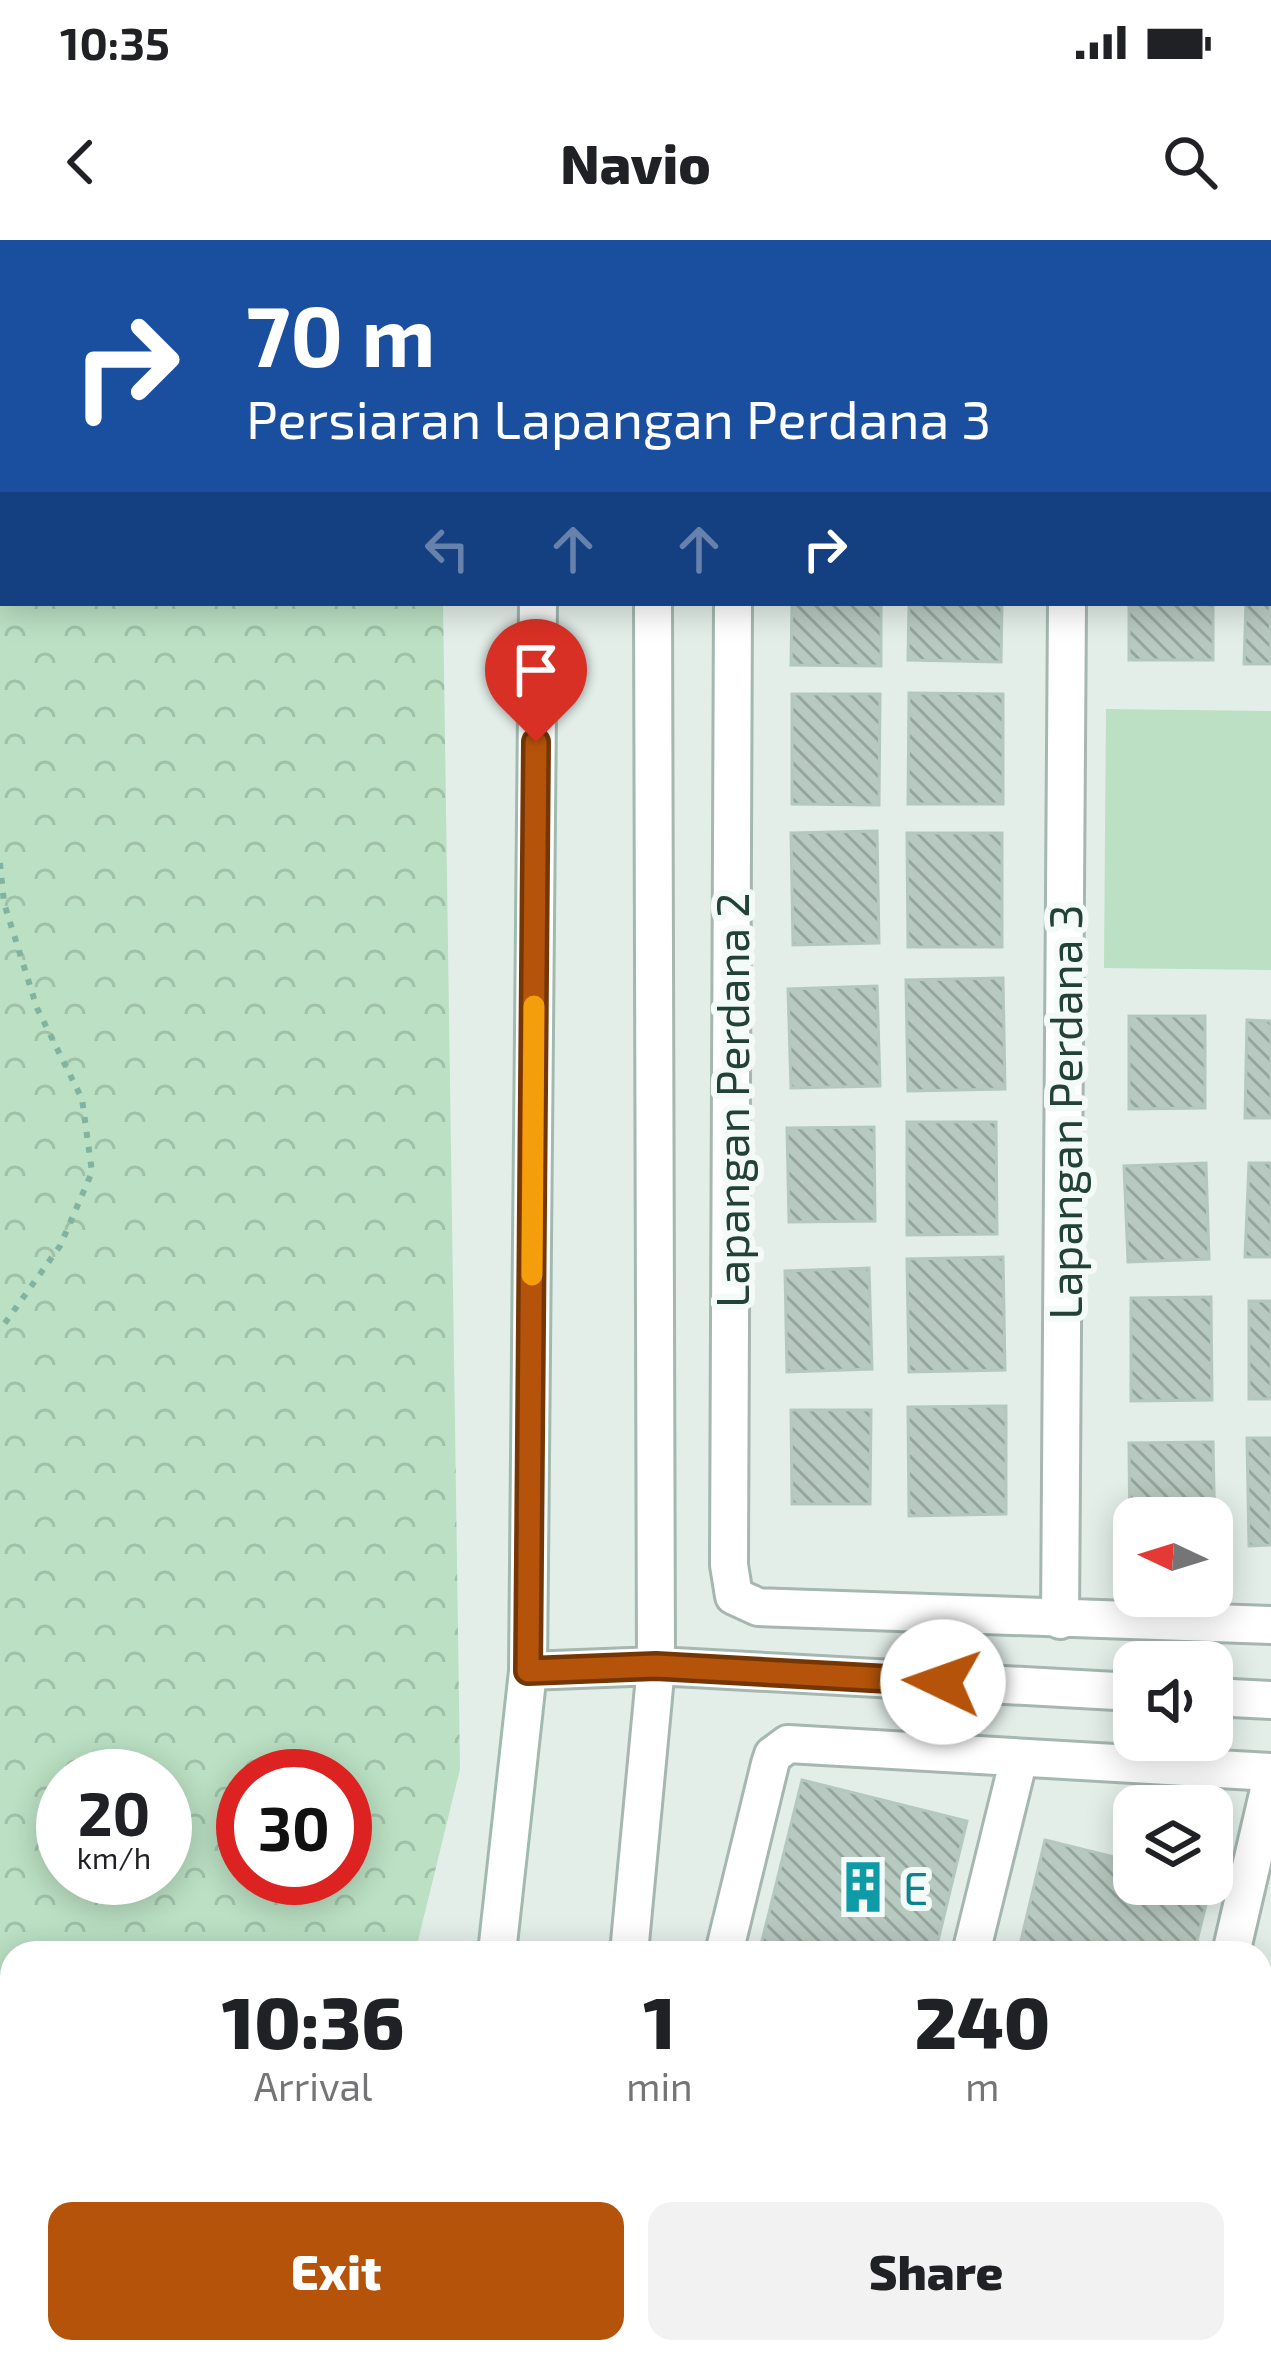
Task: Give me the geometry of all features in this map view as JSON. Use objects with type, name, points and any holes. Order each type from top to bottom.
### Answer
[{"type":"street","points":[[498,1941],[528,1671],[538,606]]},
{"type":"street","points":[[630,1941],[656,1666],[653,606]]},
{"type":"street","name":"Lapangan Perdana 2","points":[[733,606],[729,1564],[734,1596],[758,1607],[1060,1620]]},
{"type":"street","name":"Lapangan Perdana 3","points":[[1060,1620],[1067,606]]},
{"type":"street","points":[[1060,1620],[1271,1625]]},
{"type":"street","points":[[528,1671],[656,1666],[1113,1691]]},
{"type":"street","points":[[1233,1698],[1271,1700]]},
{"type":"street","points":[[727,1941],[770,1764],[780,1748],[798,1742],[1271,1776],[1262,1866],[1235,1941]]},
{"type":"street","points":[[974,1941],[1018,1758]]},
{"type":"path","points":[[0,863],[4,903],[38,1008],[82,1100],[92,1172],[60,1246],[0,1330]]},
{"type":"green space","points":[[0,606],[443,606],[460,1769],[418,1941],[0,1941]]},
{"type":"green space","points":[[1106,709],[1271,711],[1271,970],[1104,968]]},
{"type":"building","points":[[792,606],[881,606],[881,666],[791,665]]},
{"type":"building","points":[[909,606],[1002,606],[1001,662],[908,660]]},
{"type":"building","points":[[1129,606],[1213,606],[1213,660],[1129,660]]},
{"type":"building","points":[[1246,606],[1270,606],[1271,664],[1244,664]]},
{"type":"building","points":[[909,693],[1003,694],[1003,804],[908,804]]},
{"type":"building","points":[[792,694],[880,694],[879,805],[792,804]]},
{"type":"building","points":[[877,831],[879,943],[793,945],[791,833]]},
{"type":"building","points":[[907,833],[1002,833],[1002,947],[908,947]]},
{"type":"building","points":[[1003,978],[1005,1089],[908,1091],[906,980]]},
{"type":"building","points":[[877,986],[880,1086],[791,1088],[788,989]]},
{"type":"building","points":[[1129,1016],[1205,1016],[1205,1108],[1129,1109]]},
{"type":"building","points":[[1247,1020],[1271,1021],[1271,1118],[1245,1118]]},
{"type":"building","points":[[907,1122],[996,1122],[997,1234],[907,1235]]},
{"type":"building","points":[[874,1127],[875,1221],[789,1222],[787,1128]]},
{"type":"building","points":[[1206,1163],[1209,1259],[1128,1262],[1124,1166]]},
{"type":"building","points":[[1249,1163],[1271,1163],[1271,1257],[1245,1257]]},
{"type":"building","points":[[1003,1257],[1005,1370],[909,1372],[907,1259]]},
{"type":"building","points":[[869,1268],[872,1369],[787,1372],[785,1271]]},
{"type":"building","points":[[1211,1297],[1212,1400],[1131,1401],[1131,1298]]},
{"type":"building","points":[[1249,1301],[1271,1301],[1271,1399],[1249,1399]]},
{"type":"building","points":[[1006,1406],[1006,1514],[909,1516],[908,1407]]},
{"type":"building","points":[[791,1410],[871,1410],[870,1504],[792,1504]]},
{"type":"building","points":[[1247,1438],[1271,1438],[1271,1545],[1249,1546]]},
{"type":"building","points":[[1213,1442],[1214,1497],[1130,1497],[1129,1443]]},
{"type":"building","name":"E","points":[[802,1780],[967,1821],[938,1941],[762,1941]]},
{"type":"building","points":[[1045,1840],[1113,1857],[1113,1905],[1206,1905],[1197,1941],[1021,1941]]},
{"type":"slow traffic","points":[[532,1275],[534,1006]]},
{"type":"place","name":"E","points":[[863,1887]]},
{"type":"route","points":[[536,742],[528,1671],[656,1666],[943,1682]]}]
